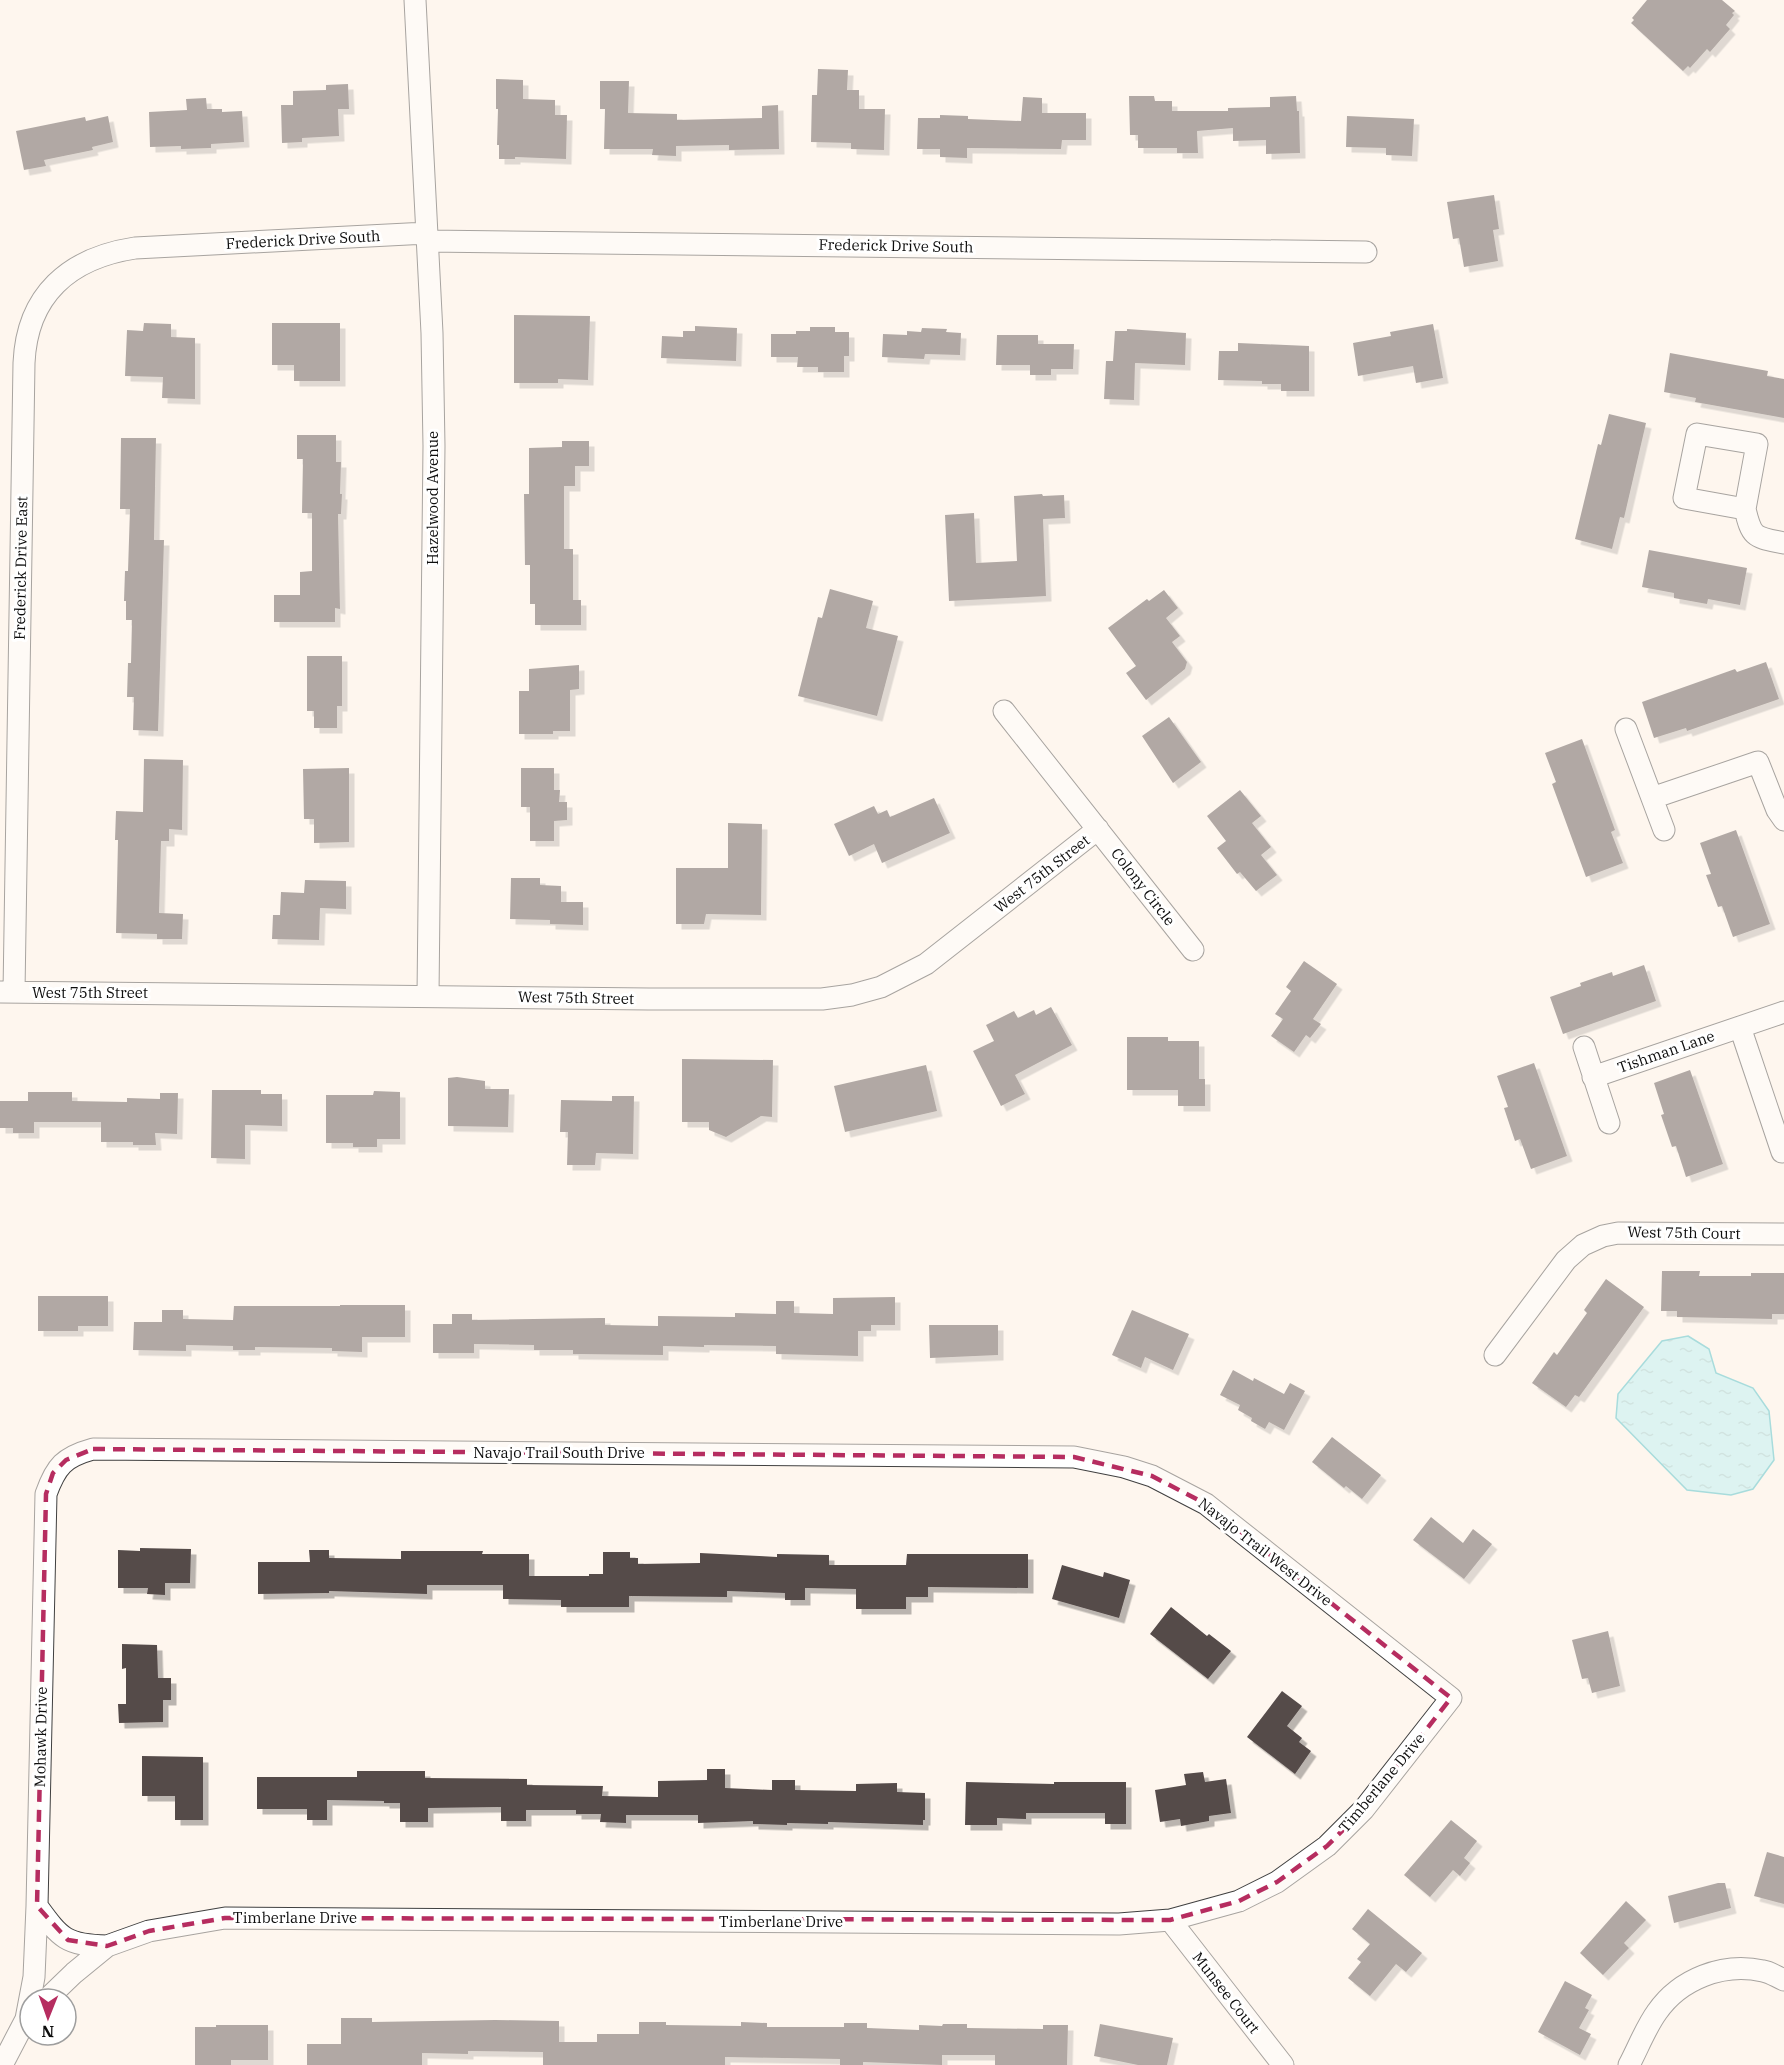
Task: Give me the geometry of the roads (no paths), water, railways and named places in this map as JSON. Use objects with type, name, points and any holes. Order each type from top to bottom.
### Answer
[{"type":"street","name":"Hazelwood Avenue","points":[[415,0],[432,333],[434,446],[428,996]]},
{"type":"street","name":"Frederick Drive South","points":[[178,246],[427,237],[1366,252]]},
{"type":"street","name":"Frederick Drive East","points":[[7,992],[24,363],[27,337],[32,321],[44,298],[54,285],[75,268],[108,253],[135,248],[178,246]]},
{"type":"street","points":[[1744,509],[1750,529],[1758,537],[1784,543]]},
{"type":"street","name":"Colony Circle","points":[[1004,711],[1193,950]]},
{"type":"street","points":[[1626,729],[1664,830]]},
{"type":"street","points":[[1652,798],[1758,762],[1777,810],[1784,820]]},
{"type":"street","name":"West 75th Street","points":[[7,992],[822,999],[862,993],[881,987],[926,964],[1098,829]]},
{"type":"street","name":"Tishman Lane","points":[[1593,1077],[1784,1012]]},
{"type":"street","points":[[1740,1027],[1782,1152]]},
{"type":"street","points":[[1584,1047],[1609,1123]]},
{"type":"street","name":"West 75th Court","points":[[1495,1355],[1566,1260],[1583,1245],[1603,1236],[1618,1233],[1784,1234]]},
{"type":"street","name":"Navajo Trail South Drive","points":[[66,1460],[93,1449],[1054,1457]]},
{"type":"street","name":"Navajo Trail West Drive","points":[[1054,1457],[1074,1457],[1124,1467],[1152,1476],[1206,1504],[1451,1698]]},
{"type":"street","name":"Mohawk Drive","points":[[32,1987],[37,1906],[46,1494],[53,1473],[66,1460]]},
{"type":"street","name":"Timberlane Drive","points":[[59,1987],[107,1946],[149,1931],[225,1918],[1119,1924],[1170,1920],[1239,1901],[1277,1882],[1328,1846],[1364,1809],[1451,1698]]},
{"type":"street","points":[[37,1906],[48,1922],[68,1940],[81,1945],[107,1946]]},
{"type":"street","name":"Munsee Court","points":[[1170,1920],[1283,2065]]},
{"type":"street","points":[[1629,2065],[1656,2014],[1668,1997],[1693,1978],[1733,1968],[1763,1971],[1784,1980]]},
{"type":"street","points":[[2,2065],[18,2036]]},
{"type":"water","points":[[1688,1336],[1709,1349],[1716,1373],[1753,1388],[1769,1411],[1774,1460],[1753,1489],[1731,1495],[1687,1490],[1616,1418],[1618,1394],[1662,1341]]}]
